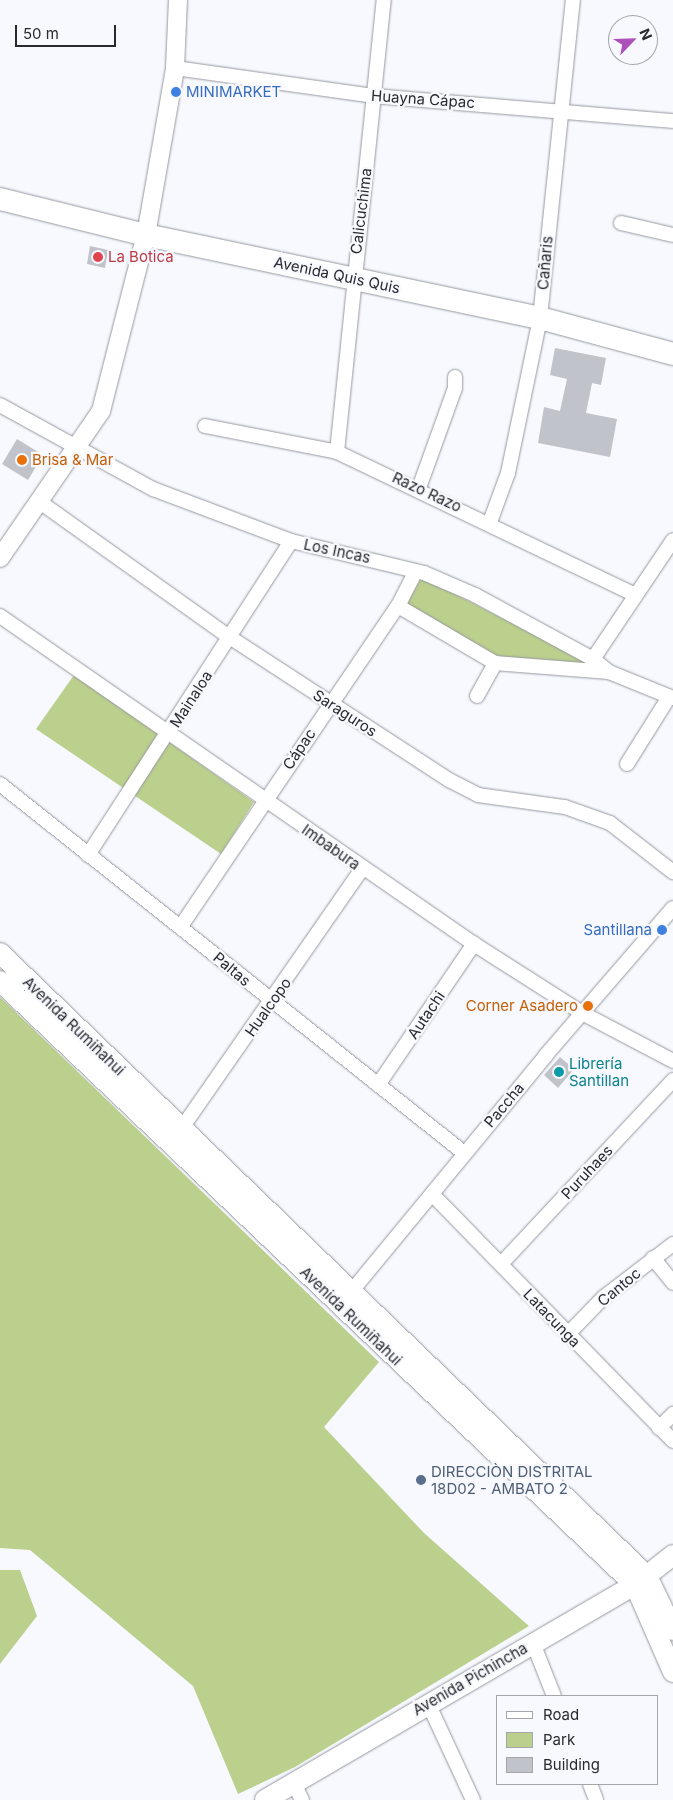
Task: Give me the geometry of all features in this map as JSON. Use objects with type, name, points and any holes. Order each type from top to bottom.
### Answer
[{"type":"main road","name":"Avenida Quis Quis","points":[[0,199],[146,235],[540,318],[673,354]]},
{"type":"main road","name":"Avenida Rumiñahui","points":[[0,953],[339,1306],[641,1581],[673,1672]]},
{"type":"main road","name":"Avenida Rumiñahui","points":[[0,981],[175,1137],[353,1290],[641,1581],[673,1630]]},
{"type":"main road","name":"Avenida Pichincha","points":[[265,1800],[298,1791],[428,1702],[641,1581],[673,1555]]},
{"type":"street","points":[[0,558],[101,411],[146,235],[175,68],[178,0]]},
{"type":"street","name":"Calicuchima","points":[[337,452],[353,278],[375,96],[384,0]]},
{"type":"street","name":"Cañaris","points":[[490,522],[508,473],[540,318],[558,108],[573,0]]},
{"type":"street","name":"Huayna Cápac","points":[[175,68],[375,96],[558,108],[673,121]]},
{"type":"street","points":[[621,222],[673,235]]},
{"type":"street","points":[[418,488],[455,388],[455,377]]},
{"type":"street","name":"Los Incas","points":[[0,405],[74,449],[153,489],[291,541],[416,571],[475,595],[593,659],[608,672],[671,697]]},
{"type":"street","name":"Razo Razo","points":[[205,426],[337,452],[490,522],[636,595]]},
{"type":"street","name":"Saraguros","points":[[40,502],[231,638],[330,704],[478,795],[565,807],[610,823],[673,872]]},
{"type":"street","points":[[593,659],[673,540]]},
{"type":"street","name":"Mainaloa","points":[[88,855],[231,638],[291,541]]},
{"type":"street","name":"Cápac","points":[[181,926],[398,606],[416,571]]},
{"type":"street","points":[[398,606],[495,663],[608,672]]},
{"type":"street","name":"Imbabura","points":[[0,616],[362,869],[474,944],[584,1014],[673,1061]]},
{"type":"street","points":[[477,696],[495,663]]},
{"type":"street","points":[[627,764],[671,697]]},
{"type":"street","name":"Paltas","points":[[0,784],[88,855],[181,926],[272,1002],[464,1153]]},
{"type":"street","name":"Hualcopo","points":[[175,1137],[272,1002],[362,869]]},
{"type":"street","name":"Paccha","points":[[339,1306],[464,1153],[673,908]]},
{"type":"street","name":"Autachi","points":[[378,1085],[474,944]]},
{"type":"street","name":"Puruhaes","points":[[501,1264],[673,1080]]},
{"type":"street","name":"Latacunga","points":[[432,1194],[673,1441]]},
{"type":"street","name":"Cantoc","points":[[568,1334],[604,1297],[673,1244]]},
{"type":"street","points":[[653,1258],[673,1283]]},
{"type":"street","points":[[659,1428],[673,1414]]},
{"type":"street","points":[[533,1643],[554,1695]]},
{"type":"street","points":[[428,1702],[473,1800]]},
{"type":"street","points":[[590,1785],[596,1800]]},
{"type":"green space","points":[[422,577],[585,661],[599,676],[499,669],[400,614]]},
{"type":"green space","points":[[74,675],[254,802],[221,854],[36,729]]},
{"type":"green space","points":[[0,997],[379,1362],[324,1427],[424,1533],[529,1626],[295,1767],[238,1794],[193,1686],[30,1550],[0,1548]]},
{"type":"green space","points":[[0,1570],[20,1570],[37,1616],[0,1664]]},
{"type":"building","name":"La Botica","points":[[90,246],[108,250],[105,268],[87,264]]},
{"type":"building","points":[[555,348],[606,358],[601,385],[592,383],[586,413],[617,419],[610,457],[538,443],[544,407],[560,411],[567,379],[550,375]]},
{"type":"building","name":"Brisa & Mar","points":[[17,439],[43,455],[28,480],[2,464]]},
{"type":"building","name":"Librería Santillan","points":[[560,1057],[574,1069],[558,1088],[544,1075]]},
{"type":"place","name":"MINIMARKET","points":[[176,92]]},
{"type":"place","name":"La Botica","points":[[98,257]]},
{"type":"place","name":"Brisa & Mar","points":[[22,460]]},
{"type":"place","name":"Santillana","points":[[662,930]]},
{"type":"place","name":"Corner Asadero","points":[[588,1006]]},
{"type":"place","name":"Librería Santillan","points":[[559,1072]]},
{"type":"place","name":"DIRECCIÒN DISTRITAL 18D02 - AMBATO 2","points":[[421,1480]]}]
